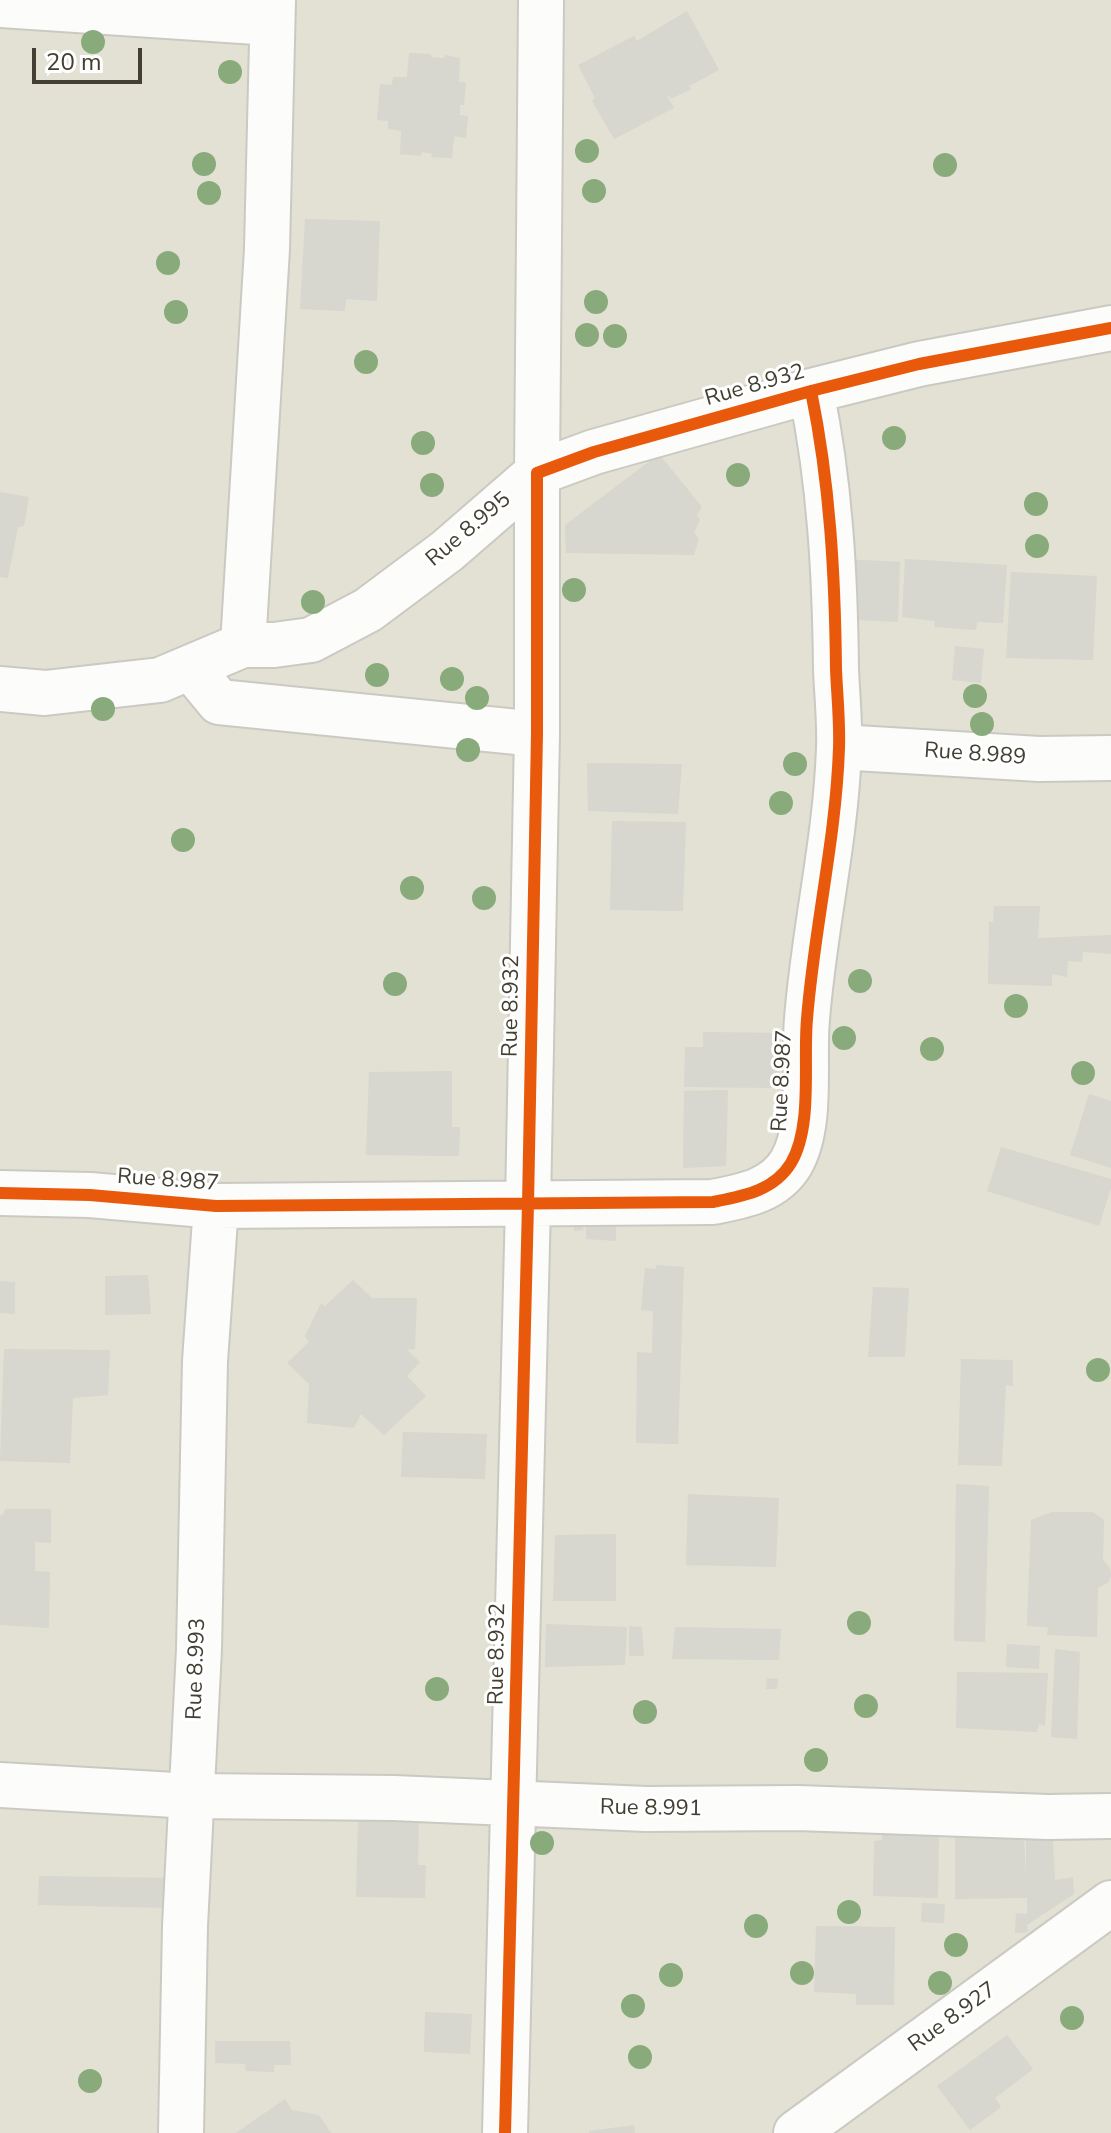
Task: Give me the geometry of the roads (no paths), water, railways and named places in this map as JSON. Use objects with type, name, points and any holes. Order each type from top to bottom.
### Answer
[{"type":"street","points":[[537,473],[541,0]]},
{"type":"street","points":[[0,5],[273,12],[267,249],[243,645]]},
{"type":"street","name":"Rue 8.932","points":[[505,2133],[528,1204],[537,734],[537,473],[594,452],[811,391],[919,364],[1111,328]]},
{"type":"street","name":"Rue 8.987","points":[[0,1193],[90,1195],[216,1206],[713,1202],[751,1194],[779,1180],[792,1161],[801,1139],[807,1019],[839,747],[835,575],[830,509],[811,391]]},
{"type":"street","name":"Rue 8.995","points":[[0,689],[45,693],[160,680],[243,645],[311,640],[368,610],[447,551],[537,473]]},
{"type":"street","points":[[191,668],[219,702],[537,734]]},
{"type":"street","name":"Rue 8.989","points":[[839,747],[1039,759],[1111,758]]},
{"type":"street","name":"Rue 8.993","points":[[181,2133],[185,1926],[199,1649],[205,1361],[216,1206]]},
{"type":"street","name":"Rue 8.991","points":[[0,1785],[192,1796],[299,1795],[646,1809],[798,1808],[1048,1817],[1111,1816]]},
{"type":"street","name":"Rue 8.927","points":[[796,2133],[1111,1903]]}]
